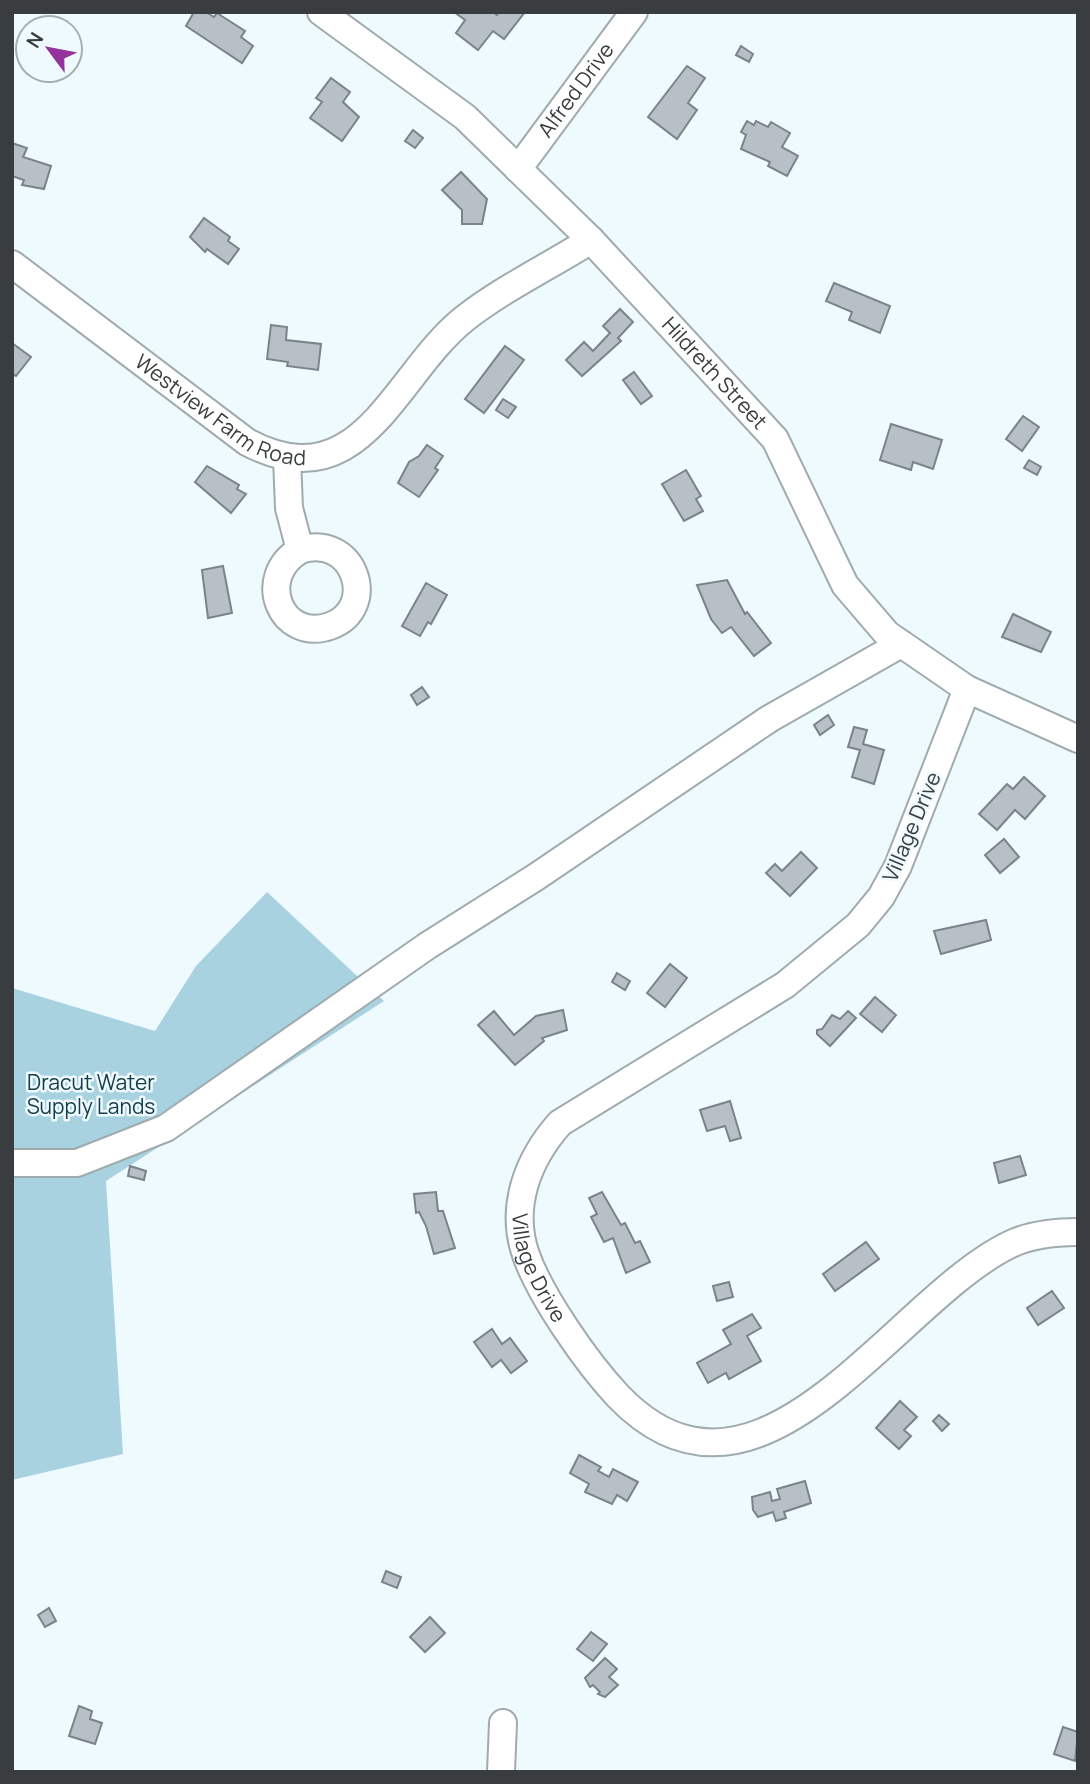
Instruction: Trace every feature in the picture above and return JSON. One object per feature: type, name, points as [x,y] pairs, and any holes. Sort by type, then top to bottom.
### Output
[{"type":"street","name":"Hildreth Street","points":[[321,12],[465,117],[591,240],[775,439],[845,585],[887,634],[967,689],[1078,739]]},
{"type":"street","name":"Alfred Drive","points":[[518,169],[634,12]]},
{"type":"street","name":"Westview Farm Road","points":[[12,264],[247,442],[267,453],[287,458],[327,454],[364,436],[434,348],[466,318],[591,240]]},
{"type":"street","points":[[287,458],[289,508],[300,550]]},
{"type":"street","points":[[12,1163],[76,1163],[166,1128],[427,946],[536,877],[769,719],[901,644]]},
{"type":"street","name":"Village Drive","points":[[967,689],[904,854],[874,907],[840,942],[785,985],[560,1123],[536,1154],[528,1172],[520,1211],[524,1250],[540,1285],[602,1377],[625,1403],[650,1422],[675,1434],[717,1443],[760,1435],[806,1409],[966,1273],[995,1253],[1026,1238],[1078,1232]]},
{"type":"street","points":[[501,1772],[503,1723]]},
{"type":"green space","name":"Dracut Water Supply Lands","points":[[267,892],[384,1001],[106,1181],[123,1454],[12,1480],[12,988],[155,1031],[196,966]]},
{"type":"building","points":[[194,12],[206,12],[214,17],[217,13],[245,31],[241,37],[253,46],[242,63],[186,26]]},
{"type":"building","points":[[454,12],[493,12],[497,15],[499,12],[525,12],[504,39],[493,31],[478,50],[456,33],[465,20]]},
{"type":"building","points":[[741,46],[753,54],[749,62],[736,55]]},
{"type":"building","points":[[687,66],[705,78],[688,103],[697,110],[677,139],[648,117]]},
{"type":"building","points":[[331,78],[350,92],[343,102],[359,117],[342,141],[310,118],[322,102],[316,98]]},
{"type":"building","points":[[747,121],[754,125],[756,121],[768,127],[771,122],[790,133],[782,147],[798,156],[787,176],[768,166],[770,162],[741,149],[746,135],[741,132]]},
{"type":"building","points":[[413,130],[423,138],[415,148],[405,141]]},
{"type":"building","points":[[12,143],[27,148],[23,157],[51,166],[44,189],[22,185],[24,180],[12,176]]},
{"type":"building","points":[[461,172],[487,199],[482,224],[462,224],[462,210],[442,190]]},
{"type":"building","points":[[204,218],[230,237],[228,241],[239,249],[228,264],[207,249],[205,252],[190,237]]},
{"type":"building","points":[[834,283],[890,306],[880,333],[849,320],[852,312],[826,301]]},
{"type":"building","points":[[620,309],[633,322],[618,338],[621,341],[582,376],[566,360],[584,342],[593,351],[610,333],[603,326]]},
{"type":"building","points":[[271,325],[287,327],[286,340],[321,344],[318,370],[287,366],[288,362],[267,359]]},
{"type":"building","points":[[12,343],[31,357],[16,376],[12,374]]},
{"type":"building","points":[[505,346],[524,360],[484,413],[465,399]]},
{"type":"building","points":[[634,372],[652,396],[641,404],[623,380]]},
{"type":"building","points":[[503,399],[516,407],[508,418],[496,410]]},
{"type":"building","points":[[1023,416],[1039,427],[1022,451],[1006,439]]},
{"type":"building","points":[[891,424],[942,440],[933,469],[913,462],[911,470],[880,460]]},
{"type":"building","points":[[427,445],[443,456],[435,468],[438,470],[419,497],[398,483],[409,462],[419,456]]},
{"type":"building","points":[[1029,460],[1041,467],[1037,475],[1024,468]]},
{"type":"building","points":[[207,466],[239,485],[237,489],[246,494],[231,513],[195,482]]},
{"type":"building","points":[[686,470],[701,496],[696,499],[703,511],[684,521],[662,484]]},
{"type":"building","points":[[223,566],[232,613],[208,618],[202,570]]},
{"type":"building","points":[[727,580],[745,614],[747,612],[771,643],[754,656],[731,627],[722,633],[711,619],[697,585]]},
{"type":"building","points":[[426,583],[447,595],[431,624],[428,622],[420,636],[402,626]]},
{"type":"building","points":[[1013,614],[1051,632],[1041,652],[1002,637]]},
{"type":"building","points":[[422,687],[429,697],[417,705],[411,695]]},
{"type":"building","points":[[828,715],[834,725],[820,735],[814,725]]},
{"type":"building","points":[[854,727],[867,730],[863,744],[884,750],[874,784],[852,777],[860,750],[848,747]]},
{"type":"building","points":[[1024,777],[1045,796],[1025,819],[1015,810],[997,830],[979,814],[1007,784],[1013,789]]},
{"type":"building","points":[[1004,839],[1019,857],[1000,873],[985,855]]},
{"type":"building","points":[[801,852],[817,868],[790,896],[766,873],[775,864],[782,871]]},
{"type":"building","points":[[986,920],[991,940],[941,954],[934,931]]},
{"type":"building","points":[[670,964],[687,978],[665,1007],[647,993]]},
{"type":"building","points":[[617,973],[630,981],[625,990],[612,982]]},
{"type":"building","points":[[875,997],[896,1015],[882,1032],[860,1014]]},
{"type":"building","points":[[563,1010],[567,1030],[542,1038],[544,1041],[515,1065],[478,1025],[494,1011],[514,1035],[536,1016]]},
{"type":"building","points":[[848,1011],[856,1018],[830,1046],[817,1034],[817,1030],[822,1029],[832,1015],[840,1019]]},
{"type":"building","points":[[730,1101],[741,1138],[730,1141],[725,1126],[707,1131],[700,1110]]},
{"type":"building","points":[[1020,1156],[1026,1175],[999,1183],[994,1163]]},
{"type":"building","points":[[130,1166],[146,1171],[144,1180],[128,1176]]},
{"type":"building","points":[[436,1192],[438,1211],[443,1211],[455,1248],[434,1254],[426,1226],[419,1212],[416,1213],[414,1194]]},
{"type":"building","points":[[602,1192],[621,1225],[625,1223],[635,1243],[640,1241],[650,1262],[626,1273],[613,1238],[604,1242],[591,1217],[597,1214],[589,1198]]},
{"type":"building","points":[[866,1242],[879,1259],[835,1291],[823,1274]]},
{"type":"building","points":[[729,1282],[733,1297],[717,1301],[713,1286]]},
{"type":"building","points":[[1052,1291],[1064,1308],[1038,1325],[1027,1308]]},
{"type":"building","points":[[752,1314],[761,1328],[747,1336],[761,1361],[729,1379],[726,1373],[708,1383],[697,1363],[731,1344],[723,1330]]},
{"type":"building","points":[[492,1329],[502,1344],[510,1338],[527,1361],[511,1373],[501,1360],[492,1367],[474,1342]]},
{"type":"building","points":[[900,1401],[917,1417],[904,1430],[911,1436],[899,1449],[876,1428]]},
{"type":"building","points":[[939,1415],[949,1424],[942,1431],[933,1421]]},
{"type":"building","points":[[579,1455],[601,1467],[598,1471],[609,1477],[613,1469],[638,1482],[627,1501],[617,1495],[612,1504],[585,1492],[589,1484],[570,1473]]},
{"type":"building","points":[[805,1481],[811,1503],[784,1512],[786,1518],[776,1521],[773,1512],[758,1517],[753,1510],[752,1497],[770,1492],[772,1501],[780,1499],[777,1489]]},
{"type":"building","points":[[386,1571],[401,1577],[397,1588],[382,1582]]},
{"type":"building","points":[[49,1608],[56,1621],[45,1627],[38,1615]]},
{"type":"building","points":[[430,1617],[445,1633],[425,1652],[410,1637]]},
{"type":"building","points":[[591,1632],[607,1644],[593,1661],[577,1649]]},
{"type":"building","points":[[605,1658],[617,1669],[609,1677],[618,1685],[605,1697],[598,1694],[600,1692],[593,1685],[590,1687],[585,1678]]},
{"type":"building","points":[[79,1706],[92,1711],[90,1719],[102,1723],[95,1744],[69,1736]]},
{"type":"building","points":[[1063,1727],[1078,1732],[1075,1761],[1054,1754]]}]
